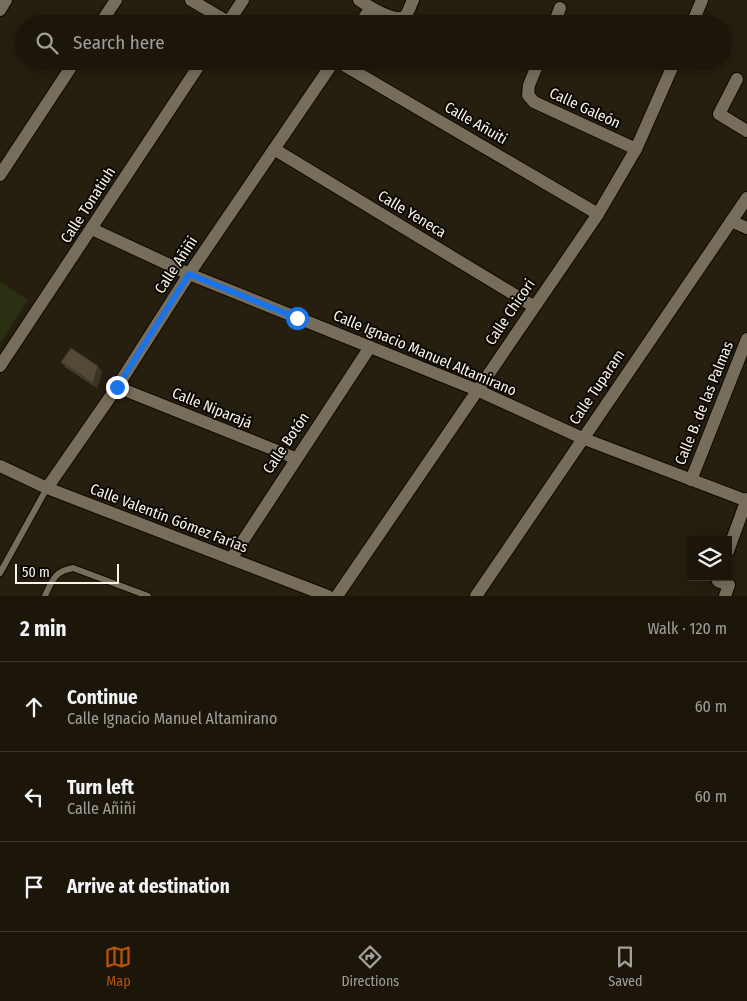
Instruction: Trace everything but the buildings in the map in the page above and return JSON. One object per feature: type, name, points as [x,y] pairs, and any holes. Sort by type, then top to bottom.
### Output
[{"type":"street","points":[[0,10],[6,0]]},
{"type":"street","points":[[106,15],[116,0]]},
{"type":"street","points":[[191,0],[214,15]]},
{"type":"street","points":[[233,15],[243,0]]},
{"type":"street","points":[[359,0],[386,15]]},
{"type":"street","points":[[406,15],[413,0]]},
{"type":"street","points":[[696,15],[702,0]]},
{"type":"street","points":[[366,15],[371,8]]},
{"type":"street","points":[[557,15],[560,8]]},
{"type":"street","points":[[0,175],[69,70]]},
{"type":"street","name":"Calle Tonatiuh","points":[[0,366],[196,70]]},
{"type":"street","name":"Calle Añiñi","points":[[46,488],[117,387],[189,274],[330,70]]},
{"type":"street","name":"Calle Añuiti","points":[[351,70],[598,214]]},
{"type":"street","name":"Calle Galeón","points":[[535,70],[529,85],[528,95],[534,102],[636,149]]},
{"type":"street","name":"Calle Chicori","points":[[337,596],[533,306],[598,214],[636,149],[671,70]]},
{"type":"street","points":[[737,79],[719,114],[747,131]]},
{"type":"street","name":"Calle Yeneca","points":[[274,149],[533,306]]},
{"type":"street","name":"Calle Tuparam","points":[[476,596],[747,198]]},
{"type":"street","points":[[731,221],[747,228]]},
{"type":"street","name":"Calle Ignacio Manuel Altamirano","points":[[92,229],[189,274],[477,390],[582,438],[747,500]]},
{"type":"street","name":"Calle B. de las Palmas","points":[[691,480],[747,339]]},
{"type":"street","name":"Calle Botón","points":[[231,559],[295,458],[370,347]]},
{"type":"street","name":"Calle Niparajá","points":[[117,387],[295,458]]},
{"type":"street","name":"Calle Valentín Gómez Farías","points":[[0,466],[46,488],[328,596]]},
{"type":"street","points":[[732,540],[747,500]]},
{"type":"street","points":[[718,581],[729,585],[725,596]]},
{"type":"lane","points":[[0,573],[46,488]]},
{"type":"lane","points":[[45,596],[55,575],[73,568],[148,596]]},
{"type":"green space","points":[[0,282],[28,300],[0,343]]},
{"type":"route","points":[[117,387],[189,274],[297,318]]}]
